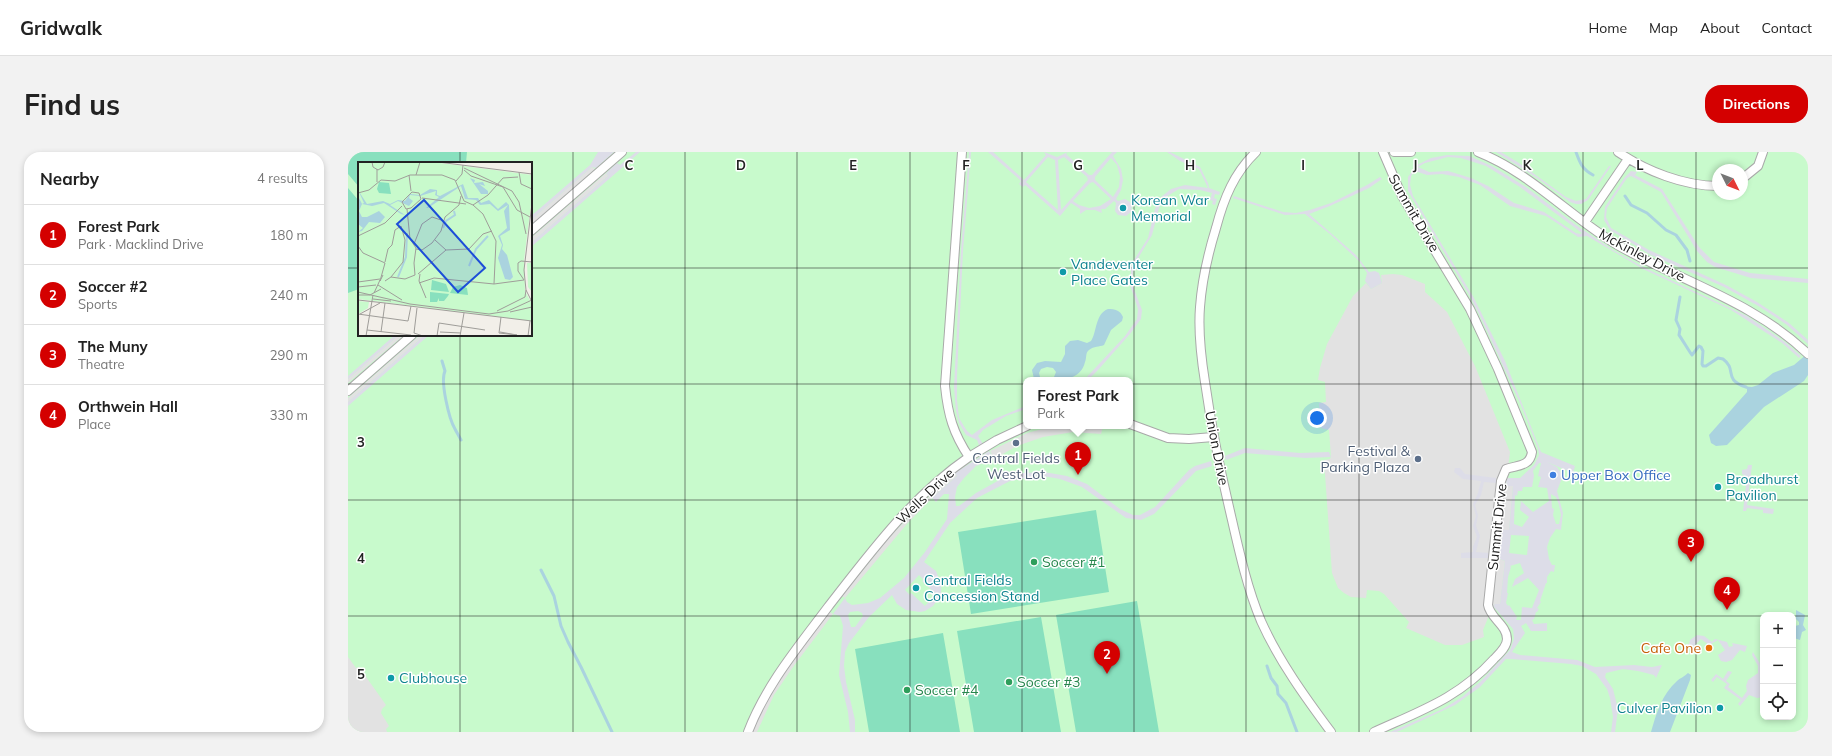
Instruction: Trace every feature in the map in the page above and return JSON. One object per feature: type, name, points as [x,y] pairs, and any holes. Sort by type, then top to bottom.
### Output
[{"type":"street","points":[[532,230],[622,152]]},
{"type":"street","points":[[962,152],[945,386],[950,420],[959,442],[969,457]]},
{"type":"street","name":"Union Drive","points":[[1256,152],[1241,168],[1230,187],[1216,228],[1204,276],[1200,308],[1200,334],[1213,437],[1242,562],[1254,603],[1280,657],[1331,732]]},
{"type":"street","name":"Summit Drive","points":[[1374,732],[1448,698],[1480,673],[1505,646],[1507,640],[1506,634],[1491,613],[1488,604],[1501,481],[1506,470],[1523,465],[1531,456],[1532,452],[1501,376],[1470,309],[1402,196],[1383,152]]},
{"type":"street","points":[[1394,152],[1412,152]]},
{"type":"street","name":"McKinley Drive","points":[[1478,152],[1488,156],[1523,177],[1619,245],[1749,310],[1786,335],[1807,352]]},
{"type":"street","points":[[1618,152],[1645,168],[1672,178],[1712,185]]},
{"type":"street","points":[[1748,174],[1758,166],[1763,152]]},
{"type":"street","points":[[1585,222],[1628,159]]},
{"type":"street","points":[[348,391],[411,336]]},
{"type":"street","points":[[1133,425],[1168,438],[1189,439],[1213,437]]},
{"type":"street","name":"Wells Drive","points":[[748,732],[760,705],[778,673],[862,564],[924,493],[939,479],[969,457],[997,440],[1023,428]]},
{"type":"green space","points":[[348,152],[1808,152],[1808,732],[348,732]]},
{"type":"green space","points":[[348,152],[467,152],[466,162],[358,162],[358,186],[348,174]]},
{"type":"green space","points":[[348,188],[358,200],[358,289],[348,293]]},
{"type":"green space","name":"Soccer #1","points":[[1096,510],[1109,592],[971,614],[958,532]]},
{"type":"green space","points":[[1137,601],[1159,732],[1076,732],[1056,615]]},
{"type":"green space","name":"Soccer #3","points":[[1041,617],[1061,732],[974,732],[957,631]]},
{"type":"green space","name":"Soccer #4","points":[[943,633],[960,732],[869,732],[855,649]]},
{"type":"shaded area","points":[[598,152],[614,152],[596,168],[592,167],[532,219],[532,215],[590,165]]},
{"type":"shaded area","points":[[636,152],[640,152],[532,246],[532,242],[608,176],[606,173],[617,163],[620,165]]},
{"type":"shaded area","points":[[969,152],[971,152],[963,251],[957,376],[959,418],[967,431],[972,435],[992,420],[1023,407],[1023,410],[1006,416],[983,430],[978,436],[983,444],[979,445],[977,440],[966,435],[959,423],[956,411],[954,387],[961,251]]},
{"type":"shaded area","points":[[988,152],[993,152],[1024,180],[1046,155],[1044,152],[1057,157],[1068,152],[1066,154],[1089,175],[1092,175],[1112,152],[1117,152],[1113,156],[1121,169],[1123,180],[1121,190],[1116,199],[1118,201],[1125,199],[1130,202],[1132,207],[1131,212],[1126,216],[1118,215],[1115,211],[1116,203],[1114,201],[1105,209],[1101,209],[1102,213],[1095,210],[1086,210],[1080,214],[1080,209],[1071,203],[1060,216],[1025,185],[1023,187],[1019,184],[1021,181]],"holes":[[[1048,157],[1055,160],[1058,210],[1026,182]],[[1064,157],[1087,177],[1088,180],[1061,210],[1058,160]],[[1111,158],[1117,165],[1120,176],[1119,187],[1113,197],[1095,180],[1095,177]],[[1093,182],[1111,199],[1100,206],[1089,208],[1079,205],[1073,201],[1090,183]]]},
{"type":"shaded area","points":[[1167,152],[1170,152],[1200,167],[1209,188],[1220,192],[1219,195],[1215,194],[1214,198],[1217,199],[1215,205],[1212,204],[1213,201],[1210,200],[1212,193],[1200,190],[1179,189],[1164,198],[1159,208],[1152,235],[1137,260],[1133,273],[1134,289],[1142,310],[1141,319],[1130,334],[1098,370],[1091,377],[1087,377],[1125,336],[1137,319],[1138,309],[1131,288],[1131,267],[1148,238],[1155,209],[1161,197],[1171,189],[1185,185],[1208,188],[1199,169],[1180,161]]},
{"type":"shaded area","points":[[1496,152],[1501,152],[1519,163],[1566,197],[1576,201],[1586,199],[1609,166],[1611,166],[1588,200],[1581,204],[1576,204],[1570,202],[1537,178]]},
{"type":"shaded area","points":[[1447,155],[1469,156],[1492,166],[1526,187],[1576,225],[1613,250],[1643,267],[1747,316],[1785,342],[1801,356],[1799,358],[1782,343],[1731,310],[1643,269],[1587,236],[1578,237],[1546,216],[1510,206],[1480,185],[1459,177],[1442,174],[1427,175],[1415,171],[1411,176],[1410,185],[1413,196],[1474,298],[1505,361],[1541,452],[1575,466],[1573,473],[1547,462],[1557,467],[1561,473],[1562,478],[1557,491],[1563,513],[1561,530],[1556,529],[1550,538],[1547,547],[1549,559],[1552,565],[1555,565],[1554,572],[1551,571],[1547,577],[1547,583],[1540,601],[1541,602],[1537,608],[1539,609],[1532,620],[1534,624],[1547,623],[1547,631],[1531,631],[1526,623],[1521,626],[1525,633],[1512,652],[1520,655],[1577,660],[1595,667],[1634,665],[1652,667],[1662,665],[1656,678],[1654,675],[1623,669],[1606,673],[1605,677],[1613,689],[1618,709],[1615,732],[1611,732],[1613,717],[1610,698],[1607,689],[1596,674],[1582,666],[1571,664],[1506,659],[1480,687],[1455,705],[1397,732],[1390,732],[1443,709],[1462,697],[1480,682],[1510,650],[1514,639],[1513,629],[1493,606],[1495,604],[1500,604],[1505,561],[1499,559],[1501,532],[1503,530],[1509,530],[1513,486],[1507,486],[1506,482],[1507,478],[1520,478],[1534,465],[1539,455],[1538,448],[1521,405],[1481,318],[1408,191],[1408,177],[1417,165],[1431,158]],"holes":[[[1448,157],[1461,158],[1486,166],[1520,187],[1582,233],[1576,233],[1544,212],[1514,203],[1488,186],[1471,178],[1448,171],[1429,172],[1418,167],[1425,163]],[[1539,463],[1541,463],[1538,476],[1541,477],[1538,487],[1547,488],[1549,501],[1533,512],[1521,501],[1520,510],[1529,517],[1522,527],[1514,524],[1515,495],[1517,496],[1518,491],[1522,491],[1523,487],[1532,487],[1534,476],[1533,471]],[[1551,494],[1556,497],[1559,505],[1561,515],[1559,524],[1556,524],[1553,515],[1554,509],[1552,508]],[[1511,535],[1529,536],[1527,555],[1509,553]],[[1520,563],[1524,573],[1515,579],[1512,587],[1528,578],[1539,590],[1532,608],[1522,607],[1521,620],[1516,620],[1517,617],[1506,603],[1508,593],[1508,577],[1510,566]]]},
{"type":"shaded area","points":[[592,167],[595,169],[532,224],[532,219]]},
{"type":"shaded area","points":[[1631,171],[1637,172],[1635,175],[1662,189],[1699,247],[1714,262],[1750,273],[1808,279],[1808,283],[1751,278],[1715,267],[1707,262],[1697,251],[1661,192],[1631,176],[1627,178],[1607,208],[1606,217],[1611,228],[1649,250],[1726,285],[1757,302],[1789,323],[1808,340],[1808,344],[1787,325],[1760,307],[1724,287],[1651,255],[1610,230],[1604,220],[1605,207],[1625,177]]},
{"type":"shaded area","points":[[606,173],[608,176],[532,242],[532,237]]},
{"type":"shaded area","points":[[1380,177],[1382,179],[1369,188],[1309,214],[1356,255],[1369,272],[1375,271],[1379,273],[1382,283],[1371,289],[1365,281],[1367,273],[1359,261],[1330,234],[1305,214],[1285,215],[1233,198],[1234,196],[1283,212],[1296,213],[1331,203]]},
{"type":"shaded area","name":"Festival & Parking Plaza","points":[[1381,275],[1402,275],[1425,284],[1425,292],[1447,312],[1475,366],[1510,452],[1506,484],[1513,486],[1509,530],[1502,530],[1501,532],[1499,559],[1505,561],[1500,605],[1495,604],[1493,606],[1483,630],[1484,637],[1462,645],[1445,645],[1406,628],[1409,622],[1384,594],[1379,591],[1367,590],[1366,598],[1351,597],[1338,588],[1332,573],[1324,460],[1330,459],[1331,457],[1329,430],[1321,428],[1319,403],[1326,402],[1325,382],[1318,380],[1320,368],[1327,344],[1353,296],[1366,283],[1371,289],[1382,283]]},
{"type":"shaded area","points":[[394,336],[398,336],[348,379],[348,376]]},
{"type":"shaded area","points":[[398,336],[403,336],[348,383],[348,379]]},
{"type":"shaded area","points":[[419,336],[424,336],[348,402],[348,398]]},
{"type":"shaded area","points":[[424,336],[428,336],[348,406],[348,402]]},
{"type":"shaded area","name":"Central Fields West Lot","points":[[1042,429],[1102,429],[1101,434],[1073,432],[1043,437],[1017,446],[994,459],[990,451],[1027,433]]},
{"type":"shaded area","points":[[1245,448],[1300,453],[1329,452],[1331,457],[1305,458],[1245,453],[1226,460],[1225,456]]},
{"type":"shaded area","points":[[989,451],[994,459],[976,466],[964,478],[957,487],[955,497],[956,506],[959,506],[976,493],[1003,478],[1023,473],[1044,472],[1067,476],[1087,484],[1120,509],[1133,515],[1140,515],[1155,507],[1189,470],[1195,466],[1211,461],[1212,466],[1196,471],[1154,514],[1141,520],[1126,518],[1082,487],[1060,479],[1049,477],[1037,476],[1010,481],[977,498],[950,523],[924,562],[936,571],[941,584],[941,595],[933,606],[920,612],[906,610],[897,604],[892,595],[869,617],[849,643],[845,652],[844,666],[846,682],[855,720],[855,732],[850,732],[848,712],[839,675],[843,626],[840,616],[833,614],[845,598],[847,602],[852,605],[868,603],[880,598],[904,578],[925,552],[947,519],[949,494],[944,494],[936,502],[932,498],[957,476],[955,473]],"holes":[[[919,575],[924,580],[922,581],[936,594],[925,606],[911,593],[910,595],[905,590]],[[858,611],[862,613],[863,616],[855,627],[851,627],[848,615],[850,612]]]},
{"type":"shaded area","points":[[1748,465],[1752,465],[1747,505],[1774,509],[1773,514],[1763,513],[1763,510],[1747,508],[1746,511],[1743,511],[1747,477],[1742,474],[1742,470],[1747,469]]},
{"type":"shaded area","points":[[1455,468],[1460,468],[1465,474],[1496,478],[1496,483],[1484,482],[1481,495],[1475,505],[1478,515],[1476,526],[1480,536],[1476,552],[1489,553],[1488,558],[1461,558],[1461,553],[1473,552],[1473,547],[1477,537],[1473,526],[1476,516],[1473,504],[1481,481],[1463,479],[1454,472]]},
{"type":"shaded area","points":[[955,473],[957,476],[932,498],[906,525],[845,598],[842,596],[888,539],[917,508]]},
{"type":"shaded area","points":[[830,612],[833,614],[774,695],[757,732],[752,732],[770,693],[789,664]]},
{"type":"shaded area","points":[[1697,635],[1704,636],[1712,642],[1715,639],[1727,642],[1729,647],[1733,646],[1732,643],[1747,646],[1745,652],[1740,650],[1732,660],[1726,662],[1721,661],[1718,655],[1725,650],[1718,640],[1709,645],[1701,639],[1693,647],[1695,649],[1690,648],[1685,650],[1685,645],[1689,644],[1690,640]]},
{"type":"shaded area","points":[[1753,652],[1760,663],[1760,698],[1749,695],[1740,706],[1738,704],[1741,700],[1724,688],[1727,684],[1717,677],[1713,682],[1711,680],[1716,674],[1723,679],[1728,671],[1732,672],[1726,681],[1730,684],[1728,687],[1742,698],[1747,691],[1746,686],[1748,680],[1758,673],[1758,666],[1752,655]]},
{"type":"shaded area","points":[[348,657],[356,668],[359,667],[386,705],[382,709],[381,713],[389,726],[386,729],[387,732],[348,732]]},
{"type":"water","points":[[1108,309],[1119,311],[1123,317],[1122,321],[1111,330],[1104,345],[1088,351],[1083,368],[1080,372],[1071,377],[1054,377],[1056,372],[1053,368],[1047,367],[1041,369],[1039,373],[1040,377],[1034,377],[1032,370],[1037,363],[1045,361],[1061,362],[1065,354],[1065,346],[1070,341],[1078,340],[1087,343],[1091,341],[1098,319],[1104,311]]},
{"type":"water","points":[[1808,353],[1808,375],[1804,381],[1764,407],[1727,445],[1716,446],[1711,443],[1709,435],[1747,392],[1747,389],[1742,386],[1752,387],[1758,385],[1773,373],[1794,365]]},
{"type":"water","points":[[1796,610],[1805,615],[1803,625],[1806,630],[1802,632],[1800,640],[1796,639],[1796,626],[1799,625],[1799,622],[1796,619]]},
{"type":"water","points":[[1688,673],[1691,675],[1690,680],[1670,732],[1651,732],[1657,711],[1667,692],[1677,681]]},
{"type":"waterway","points":[[1576,152],[1582,165],[1593,175]]},
{"type":"waterway","points":[[1625,196],[1631,205],[1647,213],[1666,230],[1676,235],[1687,250],[1690,261]]},
{"type":"waterway","points":[[1680,297],[1676,320],[1680,329],[1679,335],[1691,354],[1692,355],[1699,346],[1701,347],[1703,351],[1703,366],[1706,366],[1718,358],[1723,359],[1730,367],[1734,381],[1746,387]]},
{"type":"waterway","points":[[442,361],[445,371],[444,391],[448,409],[461,440]]},
{"type":"waterway","points":[[541,570],[554,596],[561,626],[568,642],[612,732]]},
{"type":"waterway","points":[[1267,666],[1271,678],[1277,686],[1278,694],[1286,703],[1297,732]]},
{"type":"place","name":"Korean War Memorial","points":[[1123,208]]},
{"type":"place","name":"Vandeventer Place Gates","points":[[1063,272]]},
{"type":"place","name":"Central Fields West Lot","points":[[1016,443]]},
{"type":"place","name":"Festival & Parking Plaza","points":[[1418,459]]},
{"type":"place","name":"Forest Park","points":[[1078,475]]},
{"type":"place","name":"Upper Box Office","points":[[1553,475]]},
{"type":"place","name":"Broadhurst Pavilion","points":[[1718,487]]},
{"type":"place","name":"Soccer #1","points":[[1034,562]]},
{"type":"place","name":"The Muny","points":[[1691,562]]},
{"type":"place","name":"Central Fields Concession Stand","points":[[916,588]]},
{"type":"place","name":"Orthwein Hall","points":[[1727,610]]},
{"type":"place","name":"Cafe One","points":[[1709,648]]},
{"type":"place","name":"Soccer #2","points":[[1107,674]]},
{"type":"place","name":"Clubhouse","points":[[391,678]]},
{"type":"place","name":"Soccer #3","points":[[1009,682]]},
{"type":"place","name":"Soccer #4","points":[[907,690]]},
{"type":"place","name":"Culver Pavilion","points":[[1720,708]]}]
